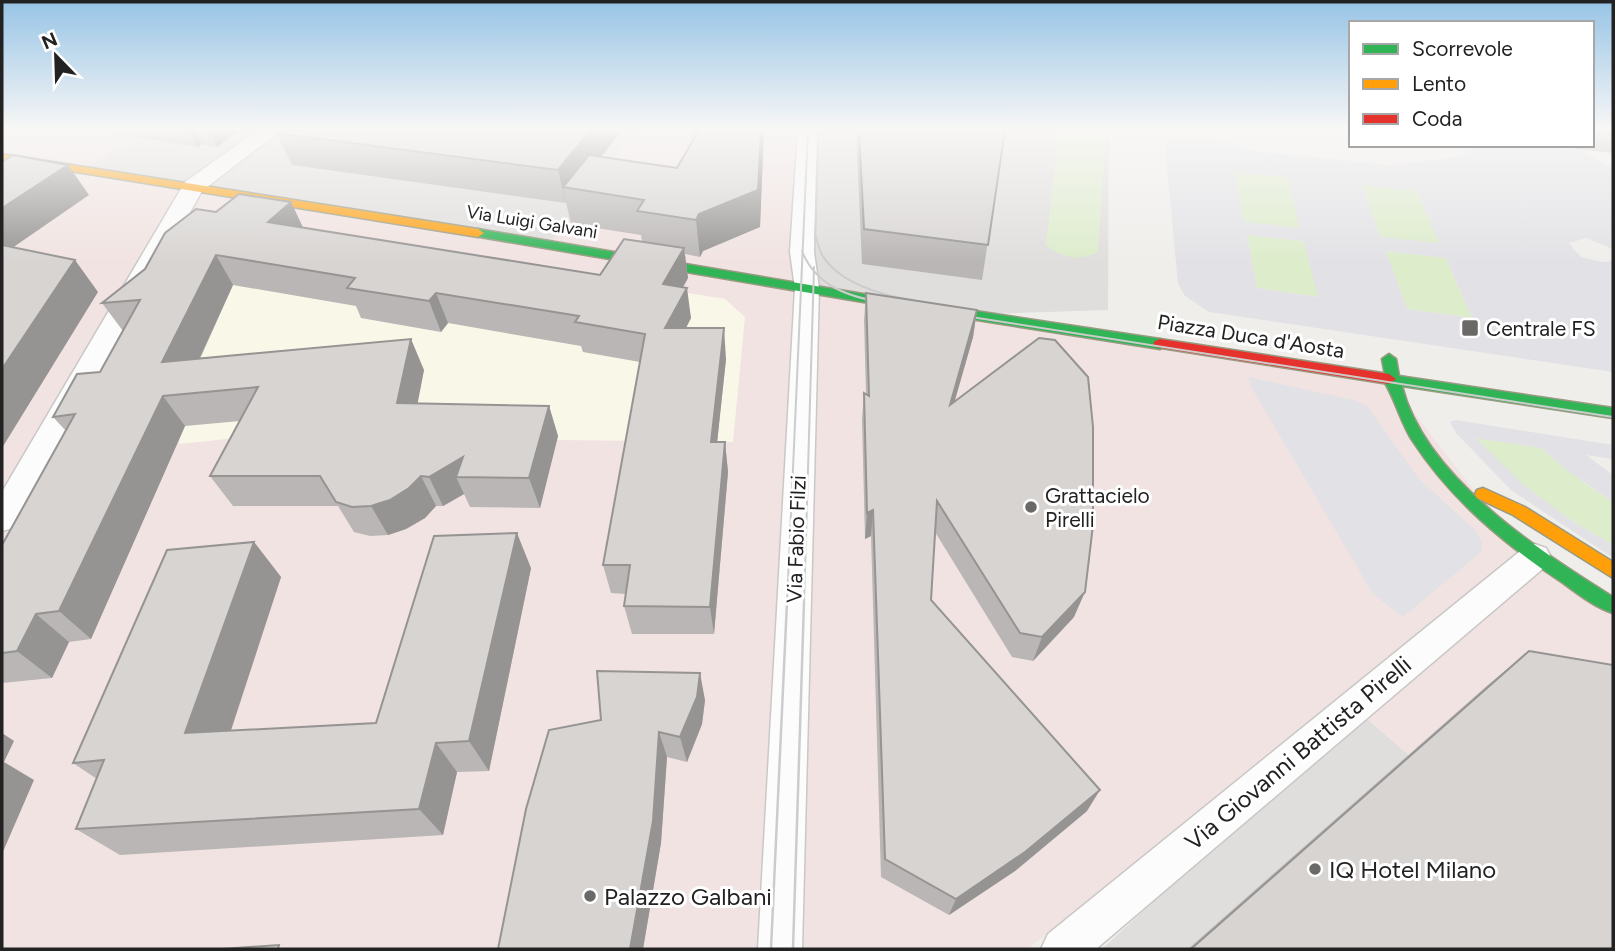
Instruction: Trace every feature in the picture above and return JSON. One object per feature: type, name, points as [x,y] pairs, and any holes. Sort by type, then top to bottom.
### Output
[{"type":"street","name":"Via Luigi Galvani","points":[[113,174],[807,288]]},
{"type":"street","points":[[2,519],[193,187],[210,174]]},
{"type":"street","name":"Via Fabio Filzi","points":[[780,949],[807,288],[802,252],[806,174]]},
{"type":"street","name":"Piazza Duca d'Aosta","points":[[807,288],[985,317],[1106,328],[1613,413]]},
{"type":"street","name":"Piazza Duca d'Aosta","points":[[985,317],[1060,312]]},
{"type":"street","points":[[1389,359],[1398,402],[1412,429],[1455,483],[1484,513],[1535,557],[1613,606]]},
{"type":"street","name":"Piazza Duca d'Aosta","points":[[1392,378],[1443,403]]},
{"type":"street","points":[[1455,483],[1519,512],[1613,570]]},
{"type":"street","name":"Via Giovanni Battista Pirelli","points":[[1063,949],[1535,557]]},
{"type":"shaded area","points":[[2,174],[102,174],[190,188],[2,512]]},
{"type":"shaded area","points":[[126,174],[603,174],[551,243]]},
{"type":"shaded area","points":[[602,174],[805,174],[801,291],[1389,380],[1525,557],[1613,610],[1613,949],[1409,755],[1348,702],[1027,949],[2,949],[2,528],[194,189],[548,246]]},
{"type":"shaded area","points":[[810,174],[1109,174],[1108,310],[984,314],[805,285]]},
{"type":"shaded area","points":[[1168,174],[1235,174],[1244,222],[1300,228],[1287,177],[1260,174],[1613,174],[1613,249],[1586,238],[1569,243],[1581,257],[1602,262],[1613,261],[1613,372],[1209,312],[1185,296],[1178,284]],"holes":[[[1362,185],[1417,191],[1439,243],[1380,237]],[[1247,235],[1304,241],[1318,297],[1257,288]],[[1386,251],[1446,258],[1472,318],[1407,309]]]},
{"type":"shaded area","points":[[196,237],[621,282],[725,299],[745,317],[733,442],[557,440],[303,431],[179,444]]},
{"type":"shaded area","points":[[1248,377],[1354,400],[1367,406],[1419,479],[1475,530],[1482,541],[1481,552],[1403,617],[1373,594],[1250,385]]},
{"type":"shaded area","points":[[1456,420],[1613,445],[1613,459],[1586,455],[1613,475],[1613,502],[1566,470],[1541,448],[1476,438],[1524,485],[1572,521],[1613,545],[1613,558],[1511,490],[1456,433],[1450,422]]},
{"type":"shaded area","points":[[1359,712],[1409,755],[1590,949],[1102,949]]},
{"type":"green space","points":[[1054,174],[1103,174],[1098,252],[1085,257],[1071,257],[1046,245]]},
{"type":"green space","points":[[1234,174],[1287,177],[1301,228],[1244,222]]},
{"type":"green space","points":[[1362,185],[1417,191],[1440,244],[1380,237]]},
{"type":"green space","points":[[1247,235],[1304,241],[1319,297],[1257,288]]},
{"type":"green space","points":[[1385,251],[1446,258],[1472,318],[1407,309]]},
{"type":"green space","points":[[1476,437],[1541,448],[1584,483],[1613,502],[1613,545],[1575,523],[1523,484]]},
{"type":"building","points":[[2,174],[54,174],[2,208]]},
{"type":"building","points":[[573,174],[759,174],[758,190],[699,214],[696,220],[637,211],[644,200],[563,187]]},
{"type":"building","points":[[861,174],[998,174],[988,245],[864,229]]},
{"type":"building","points":[[239,194],[291,202],[268,222],[600,275],[624,239],[684,248],[663,284],[687,288],[665,328],[724,328],[711,442],[725,442],[710,607],[624,606],[630,565],[603,565],[645,334],[575,322],[579,316],[436,293],[429,301],[347,288],[355,278],[216,255],[162,362],[411,339],[397,403],[549,406],[529,478],[456,477],[463,457],[429,477],[421,476],[409,488],[390,500],[371,506],[352,507],[336,502],[320,476],[210,476],[258,387],[163,396],[59,611],[36,614],[17,651],[2,653],[2,545],[75,414],[53,417],[77,374],[100,372],[140,300],[102,303],[145,269],[165,233],[196,209],[216,212]]},
{"type":"building","points":[[2,245],[75,260],[2,369]]},
{"type":"building","points":[[866,293],[977,310],[950,405],[1039,338],[1055,340],[1088,377],[1093,427],[1093,525],[1085,592],[1042,637],[1020,633],[937,501],[931,600],[1100,790],[1025,852],[956,899],[885,859],[873,510],[867,513],[864,393],[869,396]]},
{"type":"building","points":[[517,533],[469,741],[436,743],[419,809],[76,829],[104,760],[73,763],[167,550],[254,542],[185,733],[376,723],[434,536]]},
{"type":"building","points":[[1529,651],[1613,665],[1613,949],[1191,949]]},
{"type":"building","name":"Palazzo Galbani","points":[[597,671],[700,673],[697,697],[680,737],[659,732],[653,821],[630,949],[498,949],[526,809],[549,730],[601,720]]},
{"type":"building","points":[[279,945],[278,949],[222,949]]},
{"type":"tram line","points":[[803,252],[806,174]]},
{"type":"tram line","points":[[815,235],[817,174]]},
{"type":"tram line","points":[[815,235],[815,242]]},
{"type":"tram line","points":[[815,235],[822,255],[834,269],[850,280],[890,296],[971,309]]},
{"type":"tram line","points":[[787,604],[803,252]]},
{"type":"tram line","points":[[803,252],[814,270]]},
{"type":"tram line","points":[[804,604],[814,270]]},
{"type":"tram line","points":[[814,270],[825,282],[836,288],[885,303]]},
{"type":"tram line","points":[[958,315],[1613,417]]},
{"type":"tram line","points":[[771,949],[787,602]]},
{"type":"tram line","points":[[793,949],[804,602]]},
{"type":"traffic: fast","points":[[478,233],[863,298],[1160,344]]},
{"type":"traffic: fast","points":[[1389,359],[1399,401],[1416,434],[1462,493],[1519,543],[1613,606]]},
{"type":"traffic: fast","points":[[1389,379],[1613,413]]},
{"type":"traffic: slow","points":[[111,174],[478,233]]},
{"type":"traffic: slow","points":[[1483,494],[1519,511],[1613,571]]},
{"type":"traffic: jam","points":[[1160,344],[1389,379]]},
{"type":"place","name":"Centrale FS","points":[[1470,328]]},
{"type":"place","name":"Grattacielo Pirelli","points":[[1031,507]]},
{"type":"place","name":"IQ Hotel Milano","points":[[1315,869]]},
{"type":"place","name":"Palazzo Galbani","points":[[590,896]]}]
